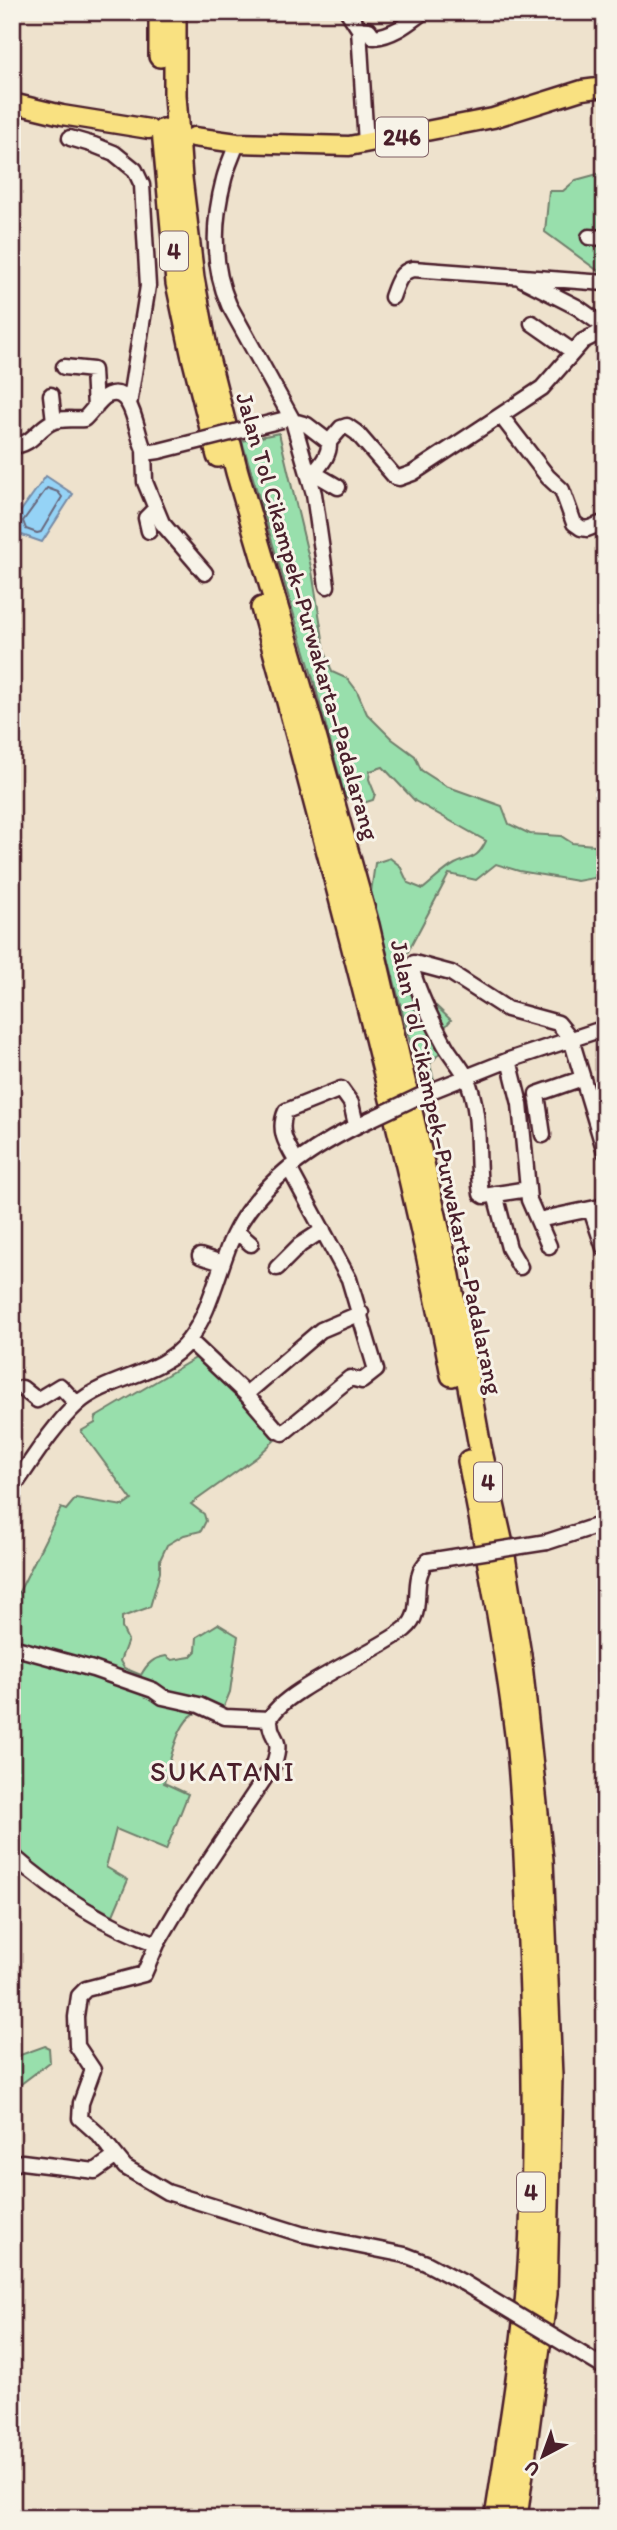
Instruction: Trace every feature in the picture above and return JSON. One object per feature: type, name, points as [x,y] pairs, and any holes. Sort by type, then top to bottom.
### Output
[{"type":"highway","name":"Jalan Tol Cikampek–Purwakarta–Padalarang","points":[[160,12],[160,90],[177,283],[205,409],[297,728],[400,1133],[447,1345],[486,1547],[513,1713],[526,1863],[534,2126],[528,2279],[496,2518]]},
{"type":"highway","name":"Jalan Tol Cikampek–Purwakarta–Padalarang","points":[[175,12],[175,95],[181,178],[193,278],[208,358],[237,472],[315,735],[371,938],[449,1276],[480,1447],[502,1544],[520,1655],[542,1860],[551,2090],[545,2294],[516,2518]]},
{"type":"main road","name":"246","points":[[194,137],[237,143],[336,146],[366,144],[493,118],[582,90],[605,87]]},
{"type":"main road","points":[[12,103],[62,115],[149,129]]},
{"type":"street","points":[[348,12],[359,29],[366,144]]},
{"type":"street","points":[[359,29],[369,30],[374,37],[383,36],[400,29],[423,12]]},
{"type":"street","points":[[70,138],[114,153],[135,170],[142,185],[148,286],[129,405]]},
{"type":"street","points":[[237,143],[221,195],[216,262],[220,286],[288,420],[311,474],[327,586]]},
{"type":"street","points":[[589,236],[605,237]]},
{"type":"street","points":[[392,297],[401,275],[408,270],[605,283]]},
{"type":"street","points":[[520,277],[577,307],[605,327]]},
{"type":"street","points":[[532,323],[572,351]]},
{"type":"street","points":[[329,442],[341,428],[347,426],[357,433],[385,467],[399,478],[425,466],[542,388],[583,341],[605,333]]},
{"type":"street","points":[[64,367],[89,369],[94,372],[95,408]]},
{"type":"street","points":[[12,446],[23,445],[54,421],[84,419],[111,394],[123,397],[135,413],[136,429],[152,450]]},
{"type":"street","points":[[51,395],[54,421]]},
{"type":"street","points":[[501,416],[548,477],[562,490],[574,523],[587,529],[605,522]]},
{"type":"street","points":[[152,450],[288,420],[307,425],[329,442],[330,450],[311,474]]},
{"type":"street","points":[[152,450],[145,481],[162,523],[205,573]]},
{"type":"street","points":[[311,474],[338,487]]},
{"type":"street","points":[[149,531],[146,517],[156,509]]},
{"type":"street","points":[[528,1189],[484,1196],[481,1193],[478,1114],[466,1076],[446,1047],[422,996],[411,966],[414,962],[451,973],[507,1009],[558,1024],[571,1039],[605,1152]]},
{"type":"street","points":[[12,1489],[77,1404],[101,1389],[167,1358],[189,1340],[207,1304],[236,1231],[261,1194],[293,1165],[319,1145],[426,1093],[509,1060],[605,1028]]},
{"type":"street","points":[[509,1060],[520,1104],[529,1200],[549,1246]]},
{"type":"street","points":[[542,1135],[537,1094],[583,1078]]},
{"type":"street","points":[[189,1340],[283,1433],[350,1378],[362,1381],[375,1373],[377,1368],[349,1279],[323,1230],[282,1137],[282,1121],[286,1111],[341,1089],[351,1103],[356,1125]]},
{"type":"street","points":[[495,1194],[509,1248],[520,1267]]},
{"type":"street","points":[[538,1220],[598,1208],[604,1248]]},
{"type":"street","points":[[277,1268],[300,1245],[323,1230]]},
{"type":"street","points":[[236,1231],[251,1244]]},
{"type":"street","points":[[200,1255],[222,1263]]},
{"type":"street","points":[[246,1394],[321,1330],[361,1313]]},
{"type":"street","points":[[22,1388],[37,1400],[60,1386],[77,1404]]},
{"type":"street","points":[[605,1523],[547,1542],[428,1561],[418,1572],[412,1624],[393,1639],[273,1710],[270,1718],[271,1730],[278,1739],[279,1750],[274,1764],[189,1890],[157,1944],[149,1966],[141,1976],[86,1989],[79,1996],[76,2017],[77,2046],[93,2070],[79,2115],[84,2123],[99,2135],[115,2157],[146,2181],[190,2201],[301,2234],[405,2255],[426,2263],[605,2368]]},
{"type":"street","points":[[12,1647],[93,1669],[153,1690],[163,1697],[199,1705],[225,1717],[270,1718]]},
{"type":"street","points":[[12,1855],[67,1900],[157,1944]]},
{"type":"street","points":[[12,2164],[22,2162],[95,2171],[115,2157]]},
{"type":"green space","points":[[605,172],[605,276],[545,232],[549,191],[563,191],[576,180]]},
{"type":"green space","points":[[279,433],[312,571],[325,651],[332,672],[348,679],[357,691],[367,714],[392,739],[415,756],[421,770],[446,786],[502,806],[509,824],[530,834],[561,836],[572,843],[605,846],[605,876],[577,881],[519,871],[496,864],[476,880],[449,874],[404,959],[416,1013],[436,1006],[451,1020],[437,1036],[444,1048],[430,1064],[434,1081],[421,1084],[371,892],[375,863],[390,858],[400,866],[408,883],[423,889],[451,866],[476,855],[486,841],[415,801],[383,767],[370,771],[369,779],[375,794],[373,800],[360,804],[345,797],[314,682],[242,441]]},
{"type":"green space","points":[[199,1356],[250,1404],[277,1438],[257,1457],[191,1504],[204,1514],[206,1521],[201,1531],[184,1535],[167,1545],[160,1560],[160,1572],[150,1607],[122,1617],[122,1628],[128,1640],[120,1661],[124,1668],[141,1675],[157,1658],[166,1656],[172,1660],[190,1657],[196,1651],[197,1637],[218,1624],[238,1636],[230,1692],[223,1709],[196,1713],[189,1718],[175,1744],[164,1783],[188,1794],[166,1850],[116,1829],[106,1867],[128,1880],[113,1915],[58,1886],[12,1849],[12,1606],[61,1508],[66,1510],[76,1498],[123,1506],[132,1500],[81,1431],[95,1423],[96,1417]]},
{"type":"green space","points":[[45,2046],[49,2048],[50,2062],[21,2084],[12,2084],[12,2058]]},
{"type":"water","points":[[46,476],[73,494],[42,542],[19,534],[15,519]]},
{"type":"district","name":"SUKATANI","points":[[223,1771]]}]
